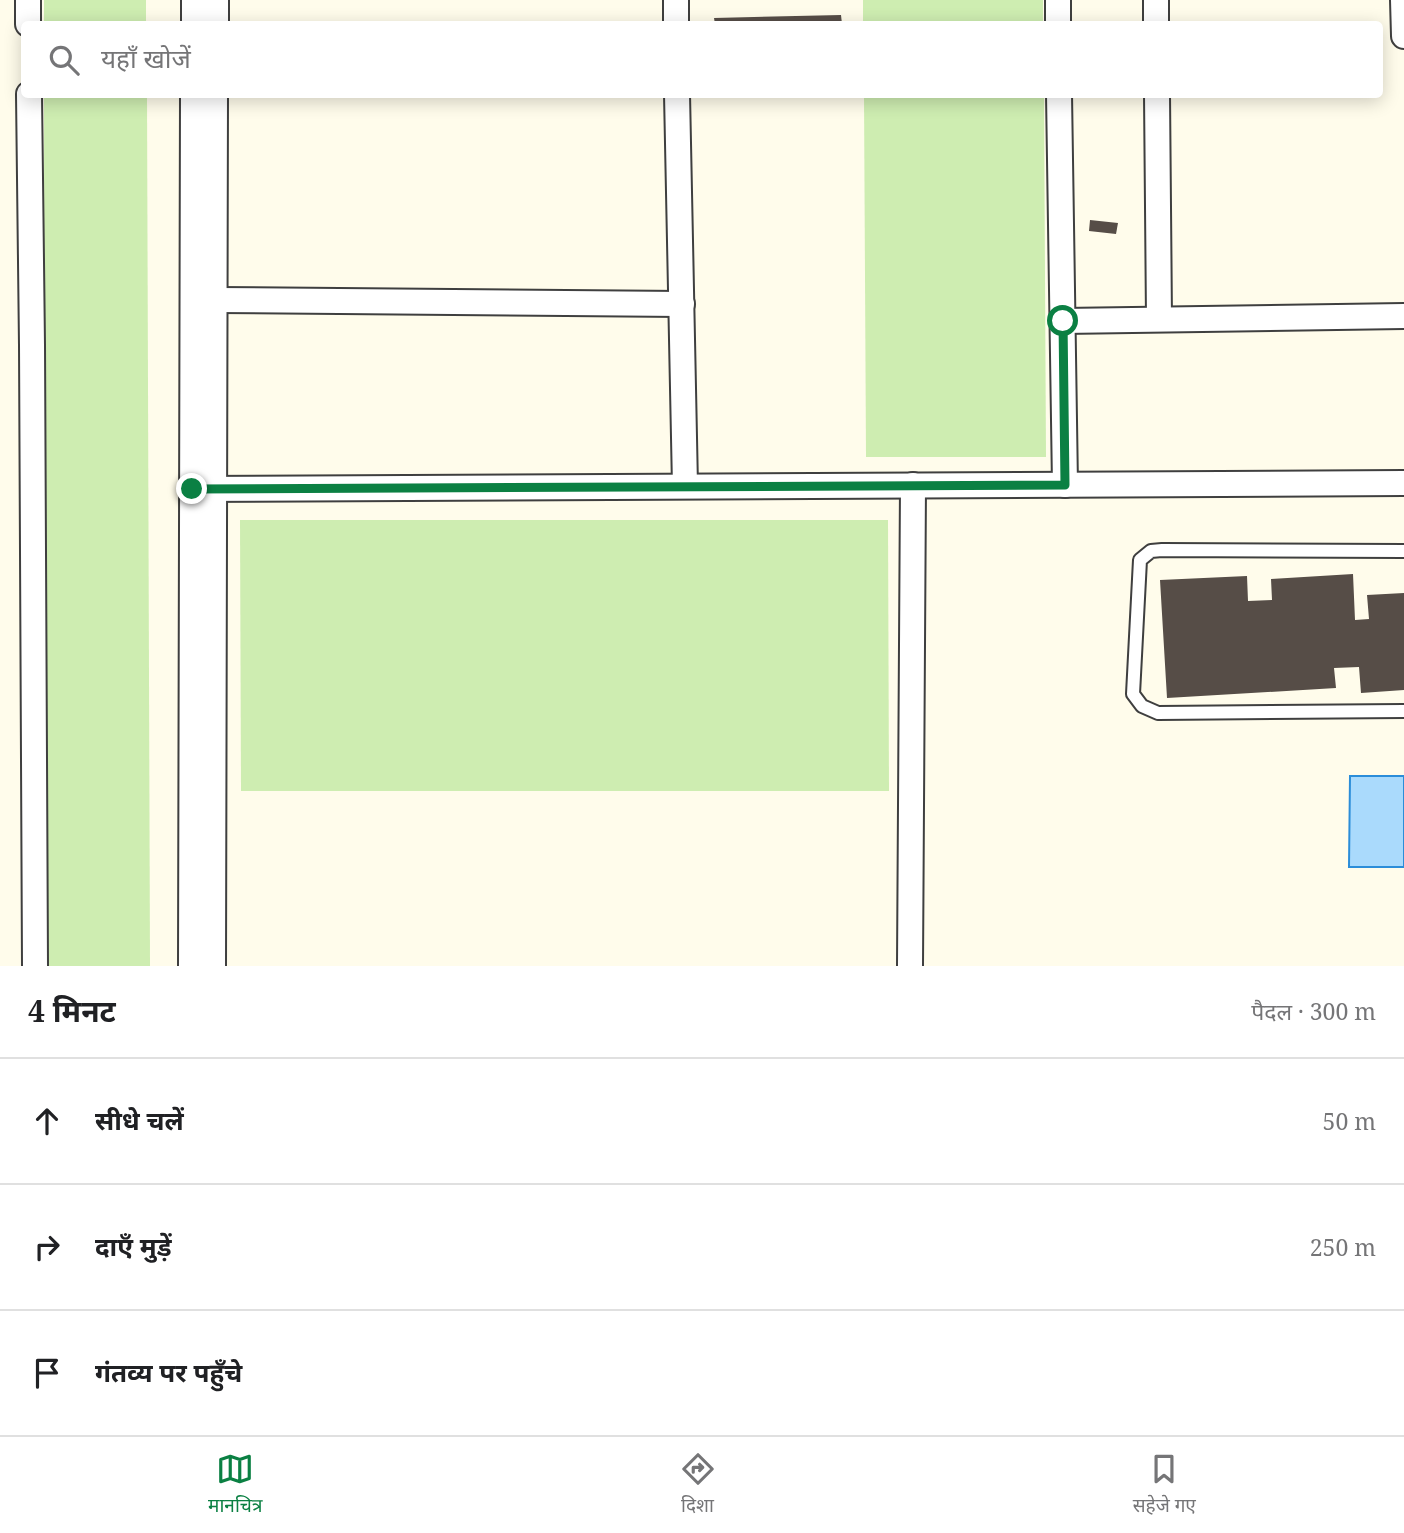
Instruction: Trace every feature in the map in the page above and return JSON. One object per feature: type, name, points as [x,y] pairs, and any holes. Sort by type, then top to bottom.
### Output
[{"type":"street","points":[[27,0],[28,21]]},
{"type":"street","points":[[194,0],[194,21]]},
{"type":"street","points":[[216,0],[216,21]]},
{"type":"street","points":[[676,0],[676,21]]},
{"type":"street","points":[[1058,0],[1058,21]]},
{"type":"street","points":[[1156,0],[1156,21]]},
{"type":"street","points":[[1403,0],[1404,36]]},
{"type":"street","points":[[29,98],[35,966]]},
{"type":"street","points":[[193,98],[213,966]]},
{"type":"street","points":[[191,966],[203,488],[215,300],[215,98]]},
{"type":"street","points":[[677,98],[685,486]]},
{"type":"street","points":[[1059,98],[1065,485]]},
{"type":"street","points":[[1157,98],[1159,319]]},
{"type":"street","points":[[215,300],[682,304]]},
{"type":"street","points":[[1063,321],[1404,316]]},
{"type":"street","points":[[203,488],[1404,483]]},
{"type":"street","points":[[910,966],[913,485]]},
{"type":"lane","points":[[1404,551],[1151,551],[1140,560],[1133,694],[1142,706],[1158,713],[1404,710]]},
{"type":"green space","points":[[44,0],[146,0],[146,21],[44,21]]},
{"type":"green space","points":[[863,0],[1043,0],[1043,21],[863,21]]},
{"type":"green space","points":[[44,98],[147,98],[150,966],[45,966]]},
{"type":"green space","points":[[864,98],[1044,98],[1046,457],[866,457]]},
{"type":"green space","points":[[240,520],[888,520],[889,791],[241,791]]},
{"type":"water","points":[[1350,776],[1404,776],[1404,867],[1349,867]]},
{"type":"building","points":[[841,15],[842,21],[714,21],[714,18]]},
{"type":"building","points":[[1090,220],[1118,223],[1116,234],[1089,231]]},
{"type":"building","points":[[1353,574],[1355,620],[1369,619],[1367,595],[1404,593],[1404,690],[1361,693],[1359,667],[1334,668],[1336,688],[1167,698],[1160,580],[1247,576],[1248,601],[1272,600],[1271,579]]},
{"type":"route","points":[[192,489],[1065,485],[1063,321]]}]
